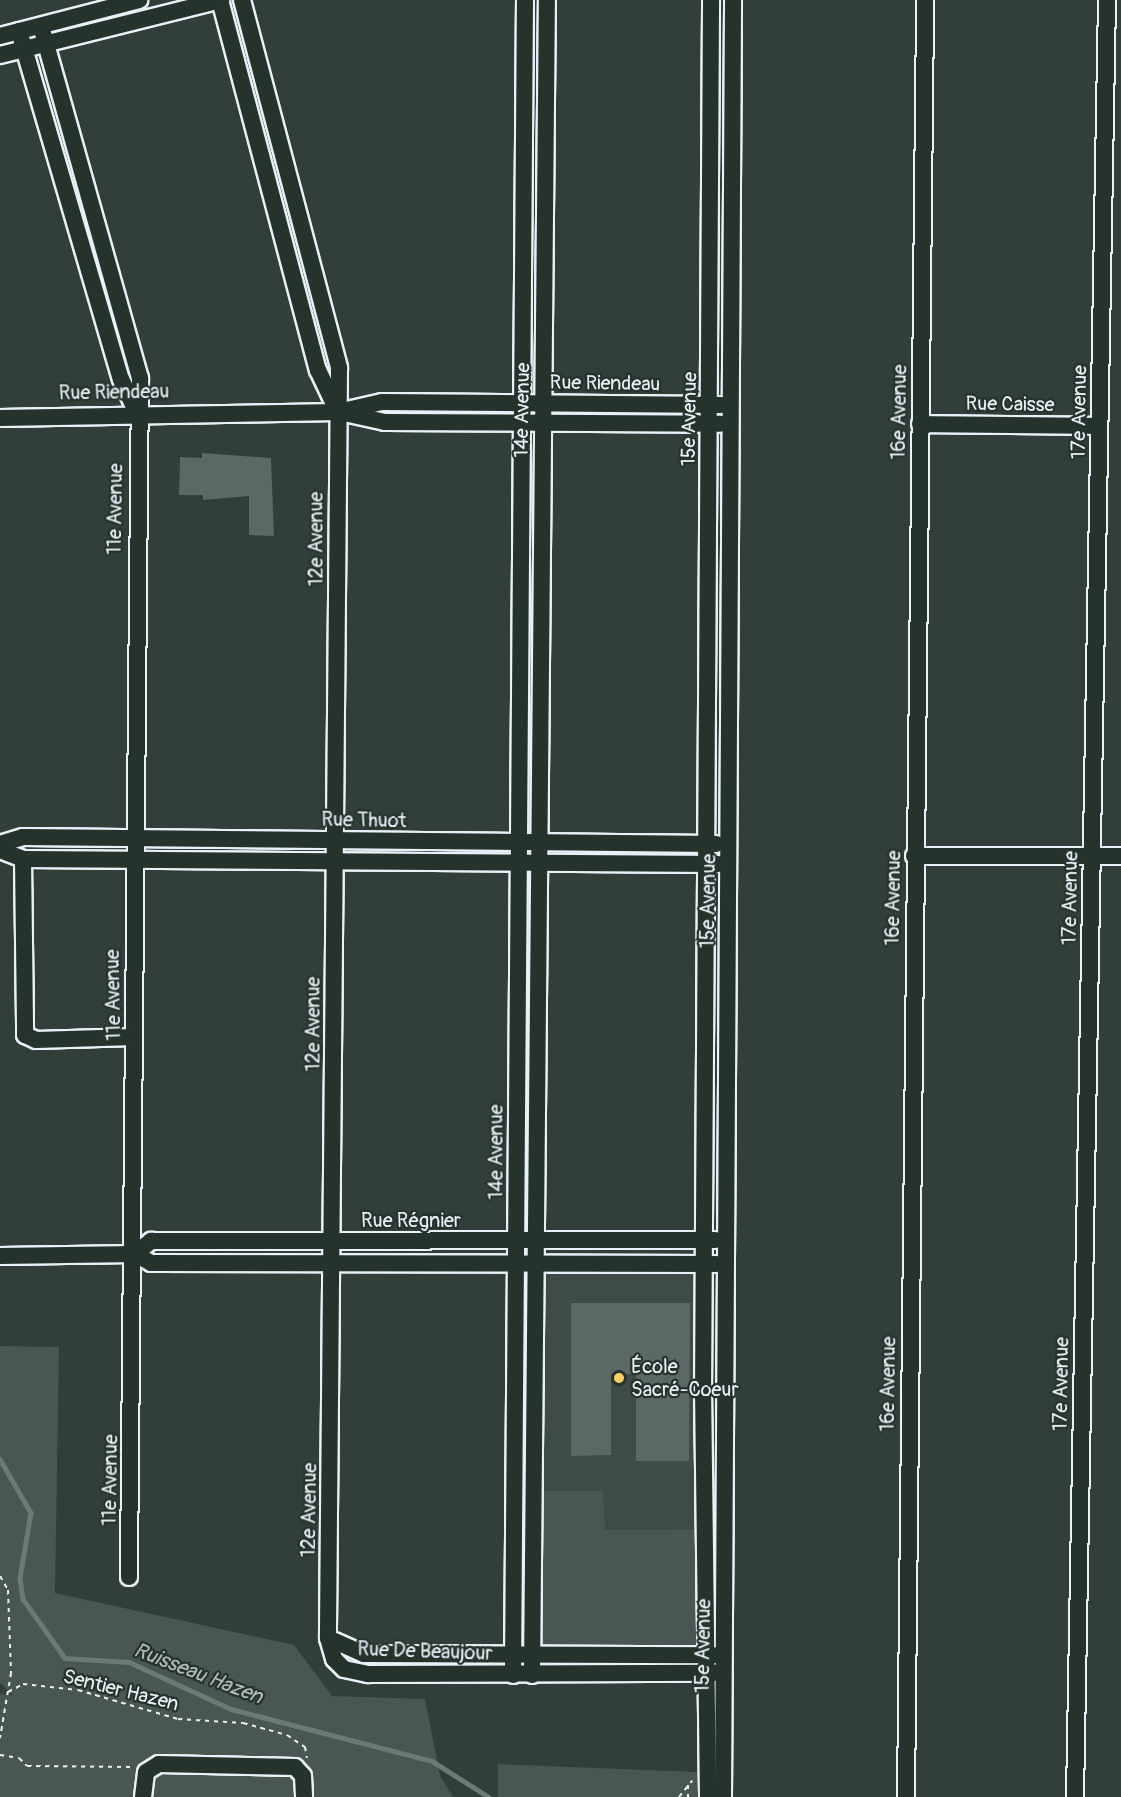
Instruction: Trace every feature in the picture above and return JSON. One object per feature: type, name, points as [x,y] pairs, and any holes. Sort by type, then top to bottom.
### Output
[{"type":"street","points":[[0,36],[139,0]]},
{"type":"street","points":[[0,56],[220,0]]},
{"type":"street","name":"12e Avenue","points":[[220,0],[318,370],[338,412]]},
{"type":"street","name":"12e Avenue","points":[[242,0],[339,368],[328,1638]]},
{"type":"street","name":"14e Avenue","points":[[513,1675],[525,0]]},
{"type":"street","name":"14e Avenue","points":[[532,1675],[547,0]]},
{"type":"street","name":"15e Avenue","points":[[711,0],[703,1397],[704,1655],[716,1673],[723,1797]]},
{"type":"street","name":"15e Avenue","points":[[708,1797],[716,1673],[724,1655],[733,0]]},
{"type":"street","name":"16e Avenue","points":[[906,1797],[914,856],[925,0]]},
{"type":"street","name":"17e Avenue","points":[[1075,1797],[1107,0]]},
{"type":"street","name":"11e Avenue","points":[[41,26],[140,378],[136,412],[132,838],[135,1254],[129,1577]]},
{"type":"street","name":"11e Avenue","points":[[20,31],[121,379],[136,412]]},
{"type":"street","points":[[271,193],[292,189]]},
{"type":"street","points":[[524,194],[545,193]]},
{"type":"street","points":[[711,201],[731,202]]},
{"type":"street","points":[[77,226],[97,221]]},
{"type":"street","name":"Rue Riendeau","points":[[338,412],[381,402],[730,405]]},
{"type":"street","name":"Rue Riendeau","points":[[0,418],[136,412],[338,412],[385,422],[729,425]]},
{"type":"street","name":"Rue Caisse","points":[[920,424],[1099,426]]},
{"type":"street","points":[[521,628],[541,628]]},
{"type":"street","points":[[708,636],[729,637]]},
{"type":"street","name":"Rue Thuot","points":[[0,844],[23,837],[729,844]]},
{"type":"street","name":"Rue Thuot","points":[[0,850],[23,859],[729,864]]},
{"type":"street","points":[[914,856],[1121,856]]},
{"type":"street","points":[[23,859],[26,1035],[36,1040],[134,1037]]},
{"type":"street","points":[[706,1058],[728,1059]]},
{"type":"street","name":"Rue Régnier","points":[[135,1254],[151,1241],[727,1240]]},
{"type":"street","name":"Rue Régnier","points":[[0,1256],[135,1254],[151,1263],[726,1264]]},
{"type":"street","points":[[703,1397],[725,1398]]},
{"type":"street","points":[[704,1497],[725,1496]]},
{"type":"street","name":"Rue De Beaujour","points":[[328,1638],[364,1654],[724,1655]]},
{"type":"street","name":"Rue De Beaujour","points":[[328,1638],[334,1659],[345,1669],[368,1674],[716,1673]]},
{"type":"street","points":[[143,1797],[147,1769],[159,1764],[300,1771],[304,1797]]},
{"type":"path","points":[[0,1576],[8,1590],[8,1692],[0,1738]]},
{"type":"path","name":"Sentier Hazen","points":[[8,1692],[23,1684],[78,1690],[178,1719],[243,1723],[287,1735],[305,1747],[308,1754],[300,1771]]},
{"type":"path","points":[[0,1755],[19,1758],[27,1766],[147,1769]]},
{"type":"path","points":[[679,1797],[688,1785],[699,1778]]},
{"type":"path","points":[[688,1785],[688,1797]]},
{"type":"shaded area","name":"École Sacré-Coeur","points":[[536,1264],[705,1264],[699,1529],[605,1530],[537,1491]]},
{"type":"shaded area","points":[[0,1346],[59,1347],[55,1593],[294,1645],[332,1696],[425,1699],[440,1776],[453,1797],[0,1797],[0,1694],[13,1695],[0,1683]]},
{"type":"shaded area","points":[[537,1491],[603,1491],[605,1530],[699,1529],[703,1654],[533,1656]]},
{"type":"shaded area","points":[[498,1764],[697,1772],[697,1797],[498,1797]]},
{"type":"building","points":[[202,453],[271,458],[274,536],[249,535],[249,496],[203,500],[203,495],[179,495],[180,457],[202,458]]},
{"type":"building","points":[[571,1303],[690,1303],[689,1461],[636,1461],[636,1374],[611,1374],[611,1455],[571,1456]]},
{"type":"waterway","name":"Ruisseau Hazen","points":[[0,1459],[31,1513],[20,1578],[23,1599],[65,1658],[129,1662],[231,1709],[432,1761],[489,1797]]},
{"type":"place","name":"École Sacré-Coeur","points":[[619,1378]]}]
